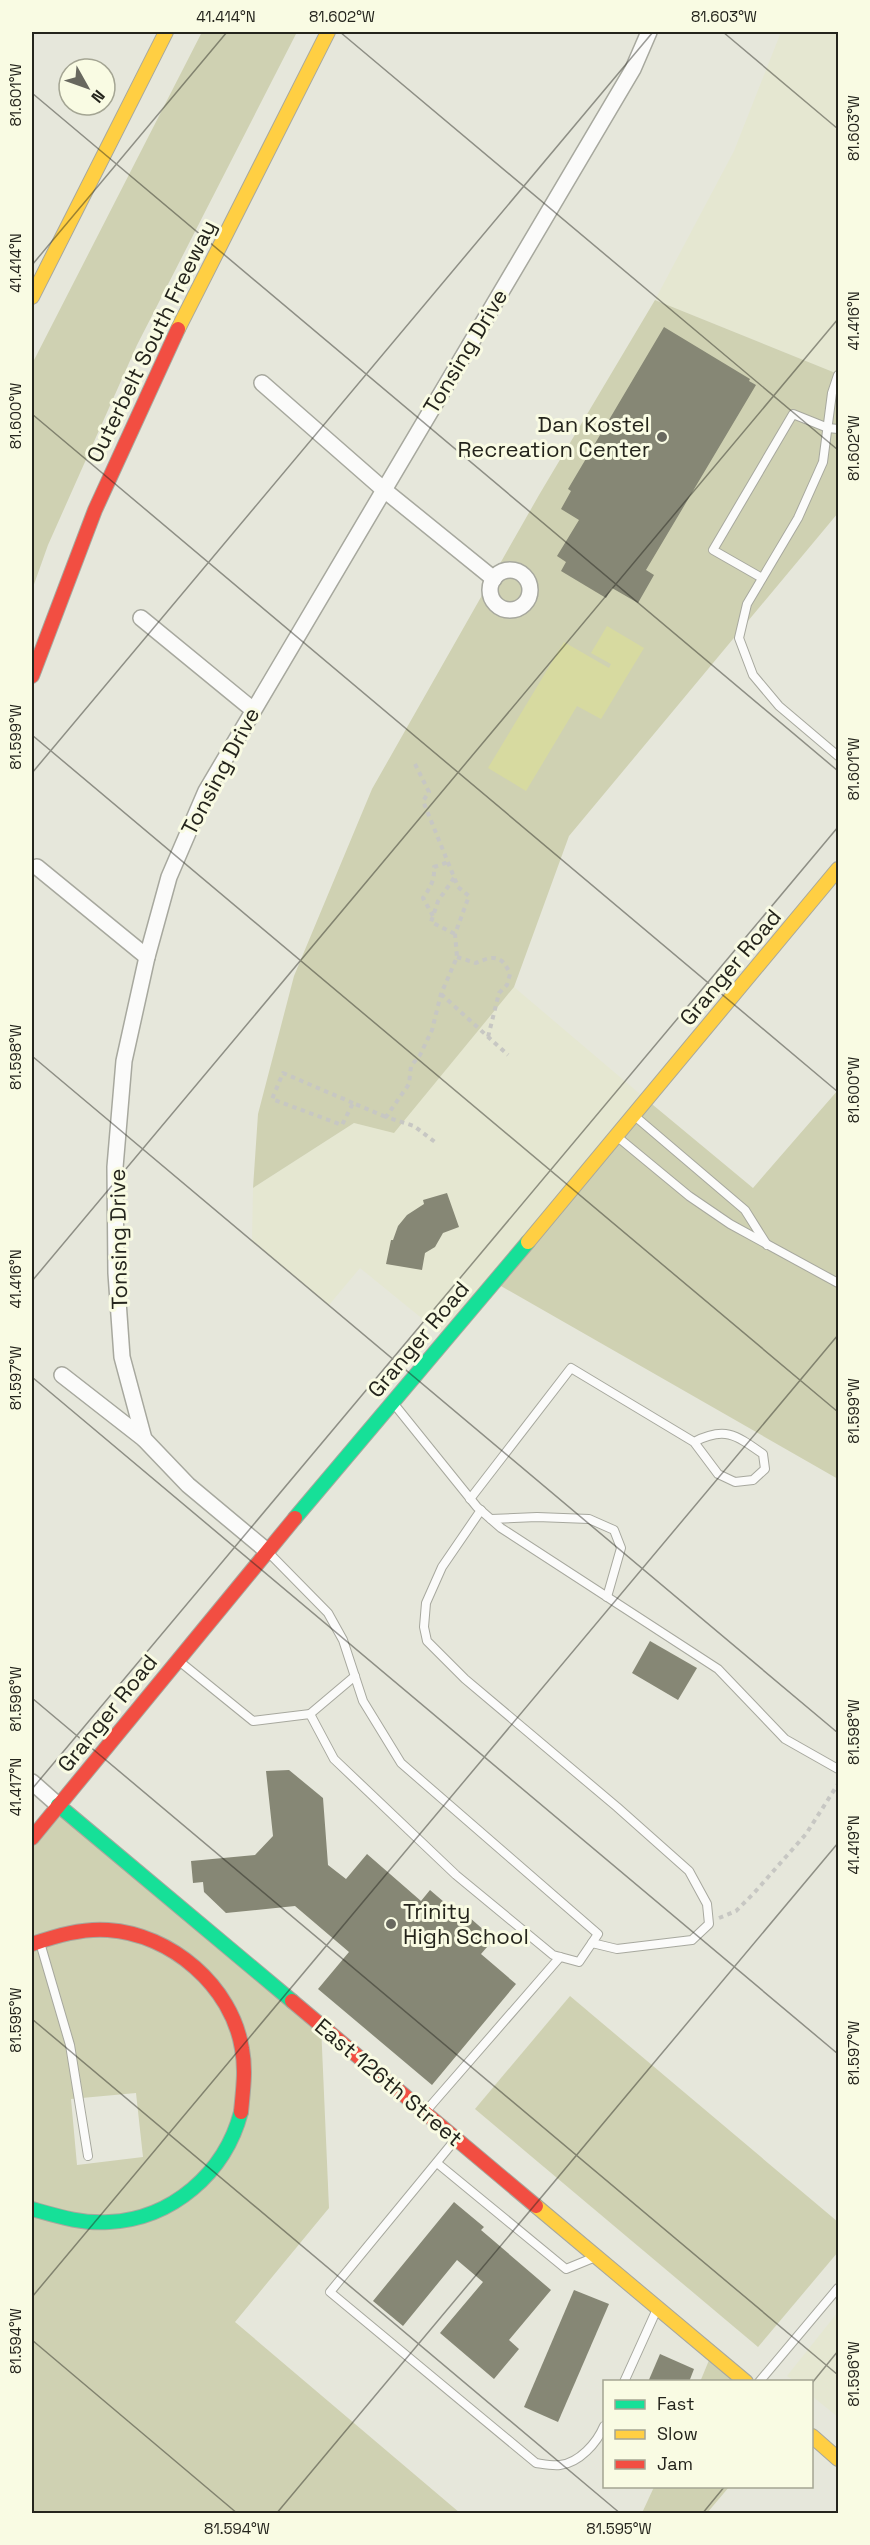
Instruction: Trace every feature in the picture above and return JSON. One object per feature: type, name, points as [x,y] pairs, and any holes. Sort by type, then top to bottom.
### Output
[{"type":"main road","points":[[32,297],[166,32]]},
{"type":"main road","name":"Outerbelt South Freeway","points":[[32,676],[50,621],[89,523],[143,401],[328,32]]},
{"type":"main road","name":"Granger Road","points":[[32,1838],[267,1551],[617,1137],[838,869]]},
{"type":"main road","name":"East 126th Street","points":[[58,1805],[744,2380]]},
{"type":"main road","points":[[32,2210],[49,2217],[76,2223],[105,2225],[149,2216],[172,2205],[193,2190],[211,2172],[227,2147],[242,2099],[245,2072],[241,2044],[233,2020],[220,1996],[204,1974],[168,1948],[136,1935],[112,1930],[87,1930],[36,1943]]},
{"type":"main road","points":[[813,2437],[838,2459]]},
{"type":"street","name":"Tonsing Drive","points":[[267,1551],[189,1485],[144,1439],[122,1358],[116,1273],[115,1167],[124,1061],[147,957],[169,877],[195,812],[252,709],[633,69],[649,32]]},
{"type":"street","points":[[262,383],[383,489],[494,579]]},
{"type":"street","points":[[141,618],[252,709]]},
{"type":"street","points":[[37,867],[147,957]]},
{"type":"street","points":[[62,1375],[144,1439]]},
{"type":"street","name":"East 126th Street","points":[[32,1782],[58,1805]]},
{"type":"lane","points":[[838,375],[832,393],[823,462],[798,518],[747,604],[739,638],[753,675],[779,706],[838,756]]},
{"type":"lane","points":[[762,578],[713,550],[793,414],[828,428],[838,429]]},
{"type":"lane","points":[[634,1115],[745,1210],[768,1246]]},
{"type":"lane","points":[[617,1137],[689,1196],[768,1246],[838,1283]]},
{"type":"lane","points":[[470,1499],[571,1368],[694,1442],[718,1474],[735,1482],[753,1480],[765,1469],[763,1454],[730,1434],[711,1433],[694,1442]]},
{"type":"lane","points":[[392,1402],[470,1499],[491,1519],[607,1598],[718,1669],[785,1739],[838,1769]]},
{"type":"lane","points":[[481,1510],[442,1567],[426,1603],[424,1627],[427,1641],[465,1679],[689,1871],[707,1904],[709,1922],[692,1940],[617,1949],[592,1943]]},
{"type":"lane","points":[[491,1519],[537,1517],[589,1519],[614,1530],[621,1548],[607,1598]]},
{"type":"lane","points":[[267,1551],[328,1613],[343,1640],[363,1701],[401,1763],[598,1934],[579,1962],[553,1955],[456,1875],[334,1759],[310,1714]]},
{"type":"lane","points":[[178,1660],[253,1720],[310,1714],[355,1676]]},
{"type":"lane","points":[[36,1943],[70,2045],[88,2156]]},
{"type":"lane","points":[[425,2113],[560,1957]]},
{"type":"lane","points":[[456,2139],[330,2292],[536,2463],[560,2465],[583,2454],[600,2437],[603,2429]]},
{"type":"lane","points":[[437,2163],[566,2269],[597,2256]]},
{"type":"lane","points":[[761,2380],[838,2288]]},
{"type":"lane","points":[[625,2380],[658,2307]]},
{"type":"path","points":[[386,1117],[409,1084],[411,1066],[432,1030],[441,994],[457,957],[455,934],[469,896],[458,887],[423,801],[429,792],[415,764]]},
{"type":"path","points":[[433,916],[423,898],[432,886],[435,876],[434,867],[448,862]]},
{"type":"path","points":[[454,877],[438,901],[431,922],[455,934]]},
{"type":"path","points":[[457,957],[476,963],[492,957],[500,959],[506,964],[510,974],[507,985],[499,993],[488,1037]]},
{"type":"path","points":[[441,994],[508,1055]]},
{"type":"path","points":[[352,1103],[342,1125],[272,1099],[283,1073],[386,1117],[414,1126],[435,1142]]},
{"type":"path","points":[[709,1922],[736,1911],[754,1893],[806,1834],[838,1784]]},
{"type":"shaded area","points":[[202,32],[297,32],[137,345],[48,545],[32,590],[32,364]]},
{"type":"shaded area","points":[[781,32],[838,32],[838,374],[655,300],[734,151]]},
{"type":"shaded area","points":[[655,300],[838,374],[838,513],[569,836],[514,987],[394,1133],[354,1123],[253,1188],[258,1114],[294,976],[372,789],[539,495]]},
{"type":"shaded area","points":[[607,626],[644,648],[601,719],[577,706],[526,791],[488,768],[564,642],[609,668],[611,664],[591,653]]},
{"type":"shaded area","points":[[514,987],[647,1100],[446,1338],[360,1268],[329,1305],[252,1240],[253,1188],[354,1123],[394,1132]]},
{"type":"shaded area","points":[[838,1090],[838,1479],[494,1282],[647,1100],[753,1188]]},
{"type":"shaded area","points":[[58,1805],[321,2025],[329,2208],[235,2322],[460,2513],[32,2513],[32,1838]],"holes":[[[136,2093],[143,2157],[77,2165],[71,2099]]]},
{"type":"shaded area","points":[[570,1996],[838,2222],[838,2252],[758,2347],[475,2109]]},
{"type":"shaded area","points":[[838,2312],[838,2417],[813,2397],[813,2380],[793,2380],[787,2376]]},
{"type":"shaded area","points":[[712,2353],[744,2380],[701,2380]]},
{"type":"shaded area","points":[[653,2488],[728,2488],[707,2513],[642,2513]]},
{"type":"building","name":"Dan Kostel Recreation Center","points":[[664,327],[750,379],[749,381],[756,385],[646,570],[654,575],[638,603],[612,588],[606,598],[561,571],[566,562],[557,556],[579,520],[561,509],[571,491],[568,489]]},
{"type":"building","points":[[447,1193],[459,1227],[443,1233],[435,1247],[425,1253],[422,1270],[386,1264],[391,1240],[407,1215],[424,1204],[423,1200]]},
{"type":"building","points":[[650,1641],[697,1668],[678,1700],[632,1673]]},
{"type":"building","points":[[289,1770],[323,1798],[328,1865],[346,1879],[367,1854],[421,1901],[430,1890],[458,1914],[461,1910],[494,1939],[481,1954],[516,1984],[432,2085],[318,1989],[349,1952],[295,1906],[226,1913],[204,1892],[203,1882],[193,1883],[191,1861],[255,1855],[273,1836],[266,1771]]},
{"type":"building","points":[[454,2202],[484,2227],[481,2230],[551,2290],[509,2340],[519,2349],[494,2379],[440,2333],[483,2282],[457,2260],[403,2326],[373,2301]]},
{"type":"building","points":[[574,2290],[609,2304],[558,2422],[524,2407]]},
{"type":"building","points":[[660,2354],[694,2369],[690,2380],[649,2380]]},
{"type":"traffic: fast","points":[[295,1518],[528,1242]]},
{"type":"traffic: fast","points":[[58,1805],[292,2001]]},
{"type":"traffic: fast","points":[[32,2209],[89,2222],[132,2219],[154,2212],[193,2189],[209,2173],[233,2134],[241,2112]]},
{"type":"traffic: slow","points":[[32,297],[166,32]]},
{"type":"traffic: slow","points":[[178,329],[328,32]]},
{"type":"traffic: slow","points":[[528,1242],[838,869]]},
{"type":"traffic: slow","points":[[536,2206],[744,2380]]},
{"type":"traffic: slow","points":[[813,2437],[838,2459]]},
{"type":"traffic: jam","points":[[32,676],[95,510],[178,329]]},
{"type":"traffic: jam","points":[[32,1838],[295,1518]]},
{"type":"traffic: jam","points":[[32,1944],[79,1931],[108,1930],[154,1941],[195,1967],[226,2004],[236,2026],[244,2065],[241,2112]]},
{"type":"traffic: jam","points":[[292,2001],[536,2206]]},
{"type":"place","name":"Dan Kostel Recreation Center","points":[[662,437]]},
{"type":"place","name":"Trinity High School","points":[[391,1924]]}]
